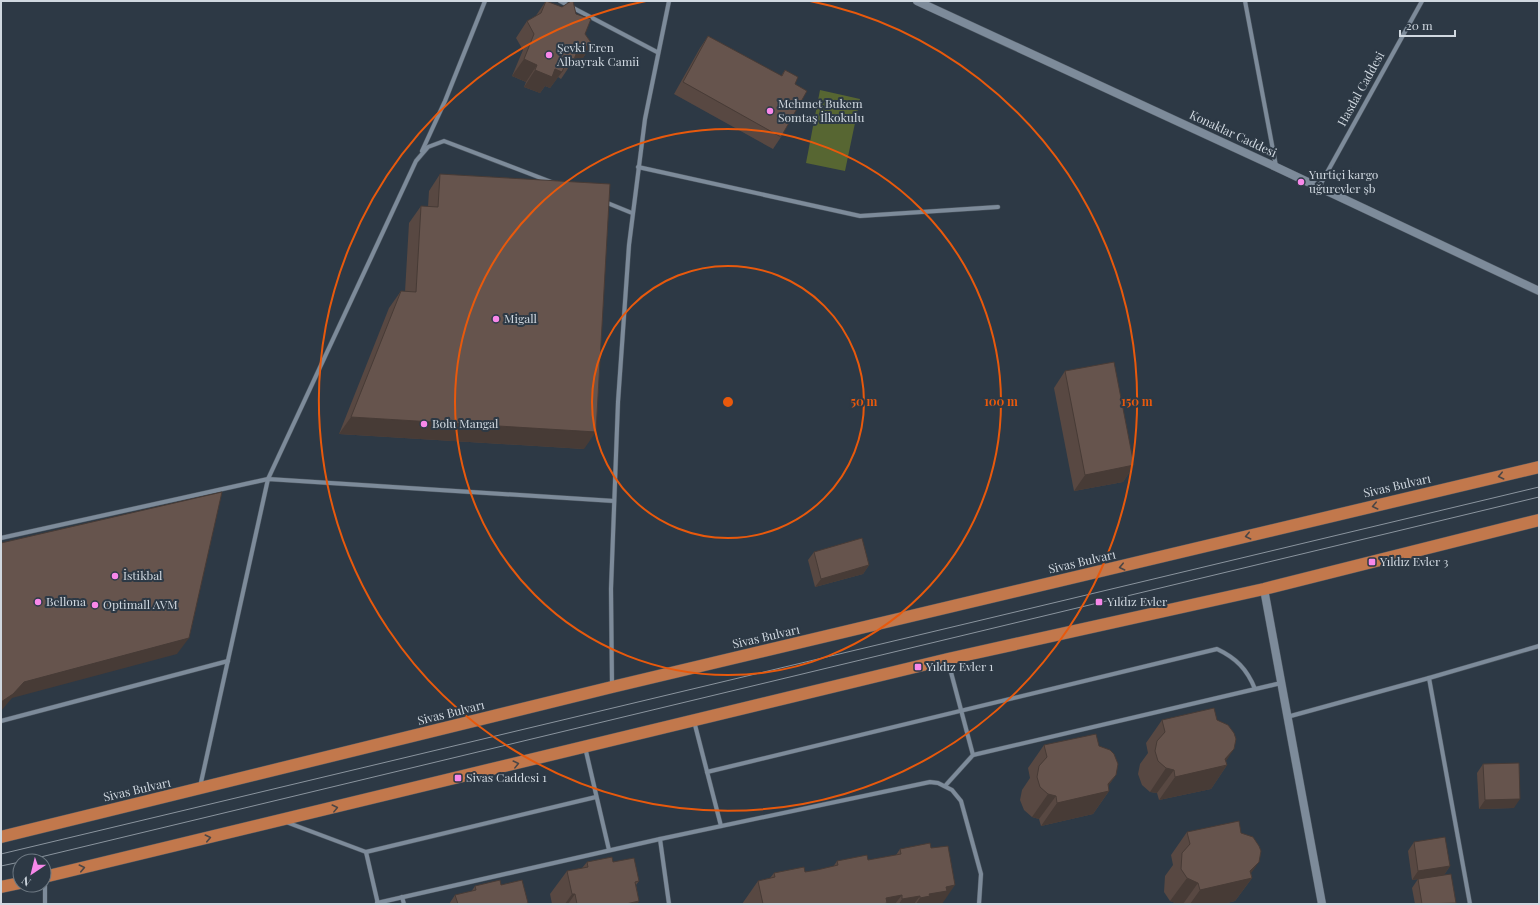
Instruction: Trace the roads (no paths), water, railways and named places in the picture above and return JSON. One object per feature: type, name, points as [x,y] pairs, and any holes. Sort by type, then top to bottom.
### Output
[{"type":"highway","name":"Sivas Bulvarı","points":[[1,837],[199,790],[612,688],[1539,467]]},
{"type":"highway","points":[[52,875],[948,659],[1264,589],[1539,520]]},
{"type":"highway","points":[[1,887],[12,885]]},
{"type":"street","points":[[199,790],[268,479],[421,153],[450,88],[485,1]]},
{"type":"street","points":[[560,1],[657,52]]},
{"type":"street","points":[[612,688],[611,589],[618,402],[632,212],[657,52],[669,1]]},
{"type":"street","name":"Konaklar Caddesi","points":[[917,1],[1319,187],[1539,291]]},
{"type":"street","points":[[1245,1],[1276,167]]},
{"type":"street","name":"Hasdal Caddesi","points":[[1319,187],[1422,1]]},
{"type":"street","points":[[421,153],[428,147],[444,141],[560,185]]},
{"type":"street","points":[[638,167],[860,216],[998,206]]},
{"type":"street","points":[[596,199],[632,212]]},
{"type":"street","points":[[1,538],[268,479],[614,501]]},
{"type":"street","points":[[1264,589],[1322,904]]},
{"type":"street","points":[[1288,717],[1539,646]]},
{"type":"street","points":[[707,772],[1216,649],[1234,658],[1243,667],[1256,689]]},
{"type":"street","points":[[948,659],[972,755]]},
{"type":"street","points":[[1,721],[228,661]]},
{"type":"street","points":[[1429,678],[1470,904]]},
{"type":"street","points":[[945,786],[972,755],[1281,683]]},
{"type":"street","points":[[694,721],[721,826]]},
{"type":"street","points":[[585,747],[608,850]]},
{"type":"street","points":[[366,852],[378,903],[608,850],[923,783],[938,783],[952,790],[961,801],[981,874],[978,904]]},
{"type":"street","points":[[282,820],[366,852],[596,797]]},
{"type":"street","points":[[660,839],[669,904]]},
{"type":"street","points":[[45,893],[45,904]]},
{"type":"street","points":[[402,897],[404,904]]},
{"type":"tram line","points":[[1,854],[1539,487]]},
{"type":"tram line","points":[[52,854],[1539,497]]},
{"type":"tram line","points":[[1,866],[12,864]]},
{"type":"place","name":"Şevki Eren Albayrak Camii","points":[[549,55]]},
{"type":"place","name":"Mehmet Bukem Somtaş İlkokulu","points":[[770,111]]},
{"type":"place","name":"Yurtiçi kargo uğurevler şb","points":[[1301,182]]},
{"type":"place","name":"Migall","points":[[496,319]]},
{"type":"place","name":"Bolu Mangal","points":[[424,424]]},
{"type":"place","name":"Yıldız Evler 3","points":[[1372,562]]},
{"type":"place","name":"İstikbal","points":[[115,576]]},
{"type":"place","name":"Bellona","points":[[38,602]]},
{"type":"place","name":"Yıldız Evler","points":[[1099,602]]},
{"type":"place","name":"Optimall AVM","points":[[95,605]]},
{"type":"place","name":"Yıldız Evler 1","points":[[918,667]]},
{"type":"place","name":"Sivas Caddesi 1","points":[[458,778]]}]
